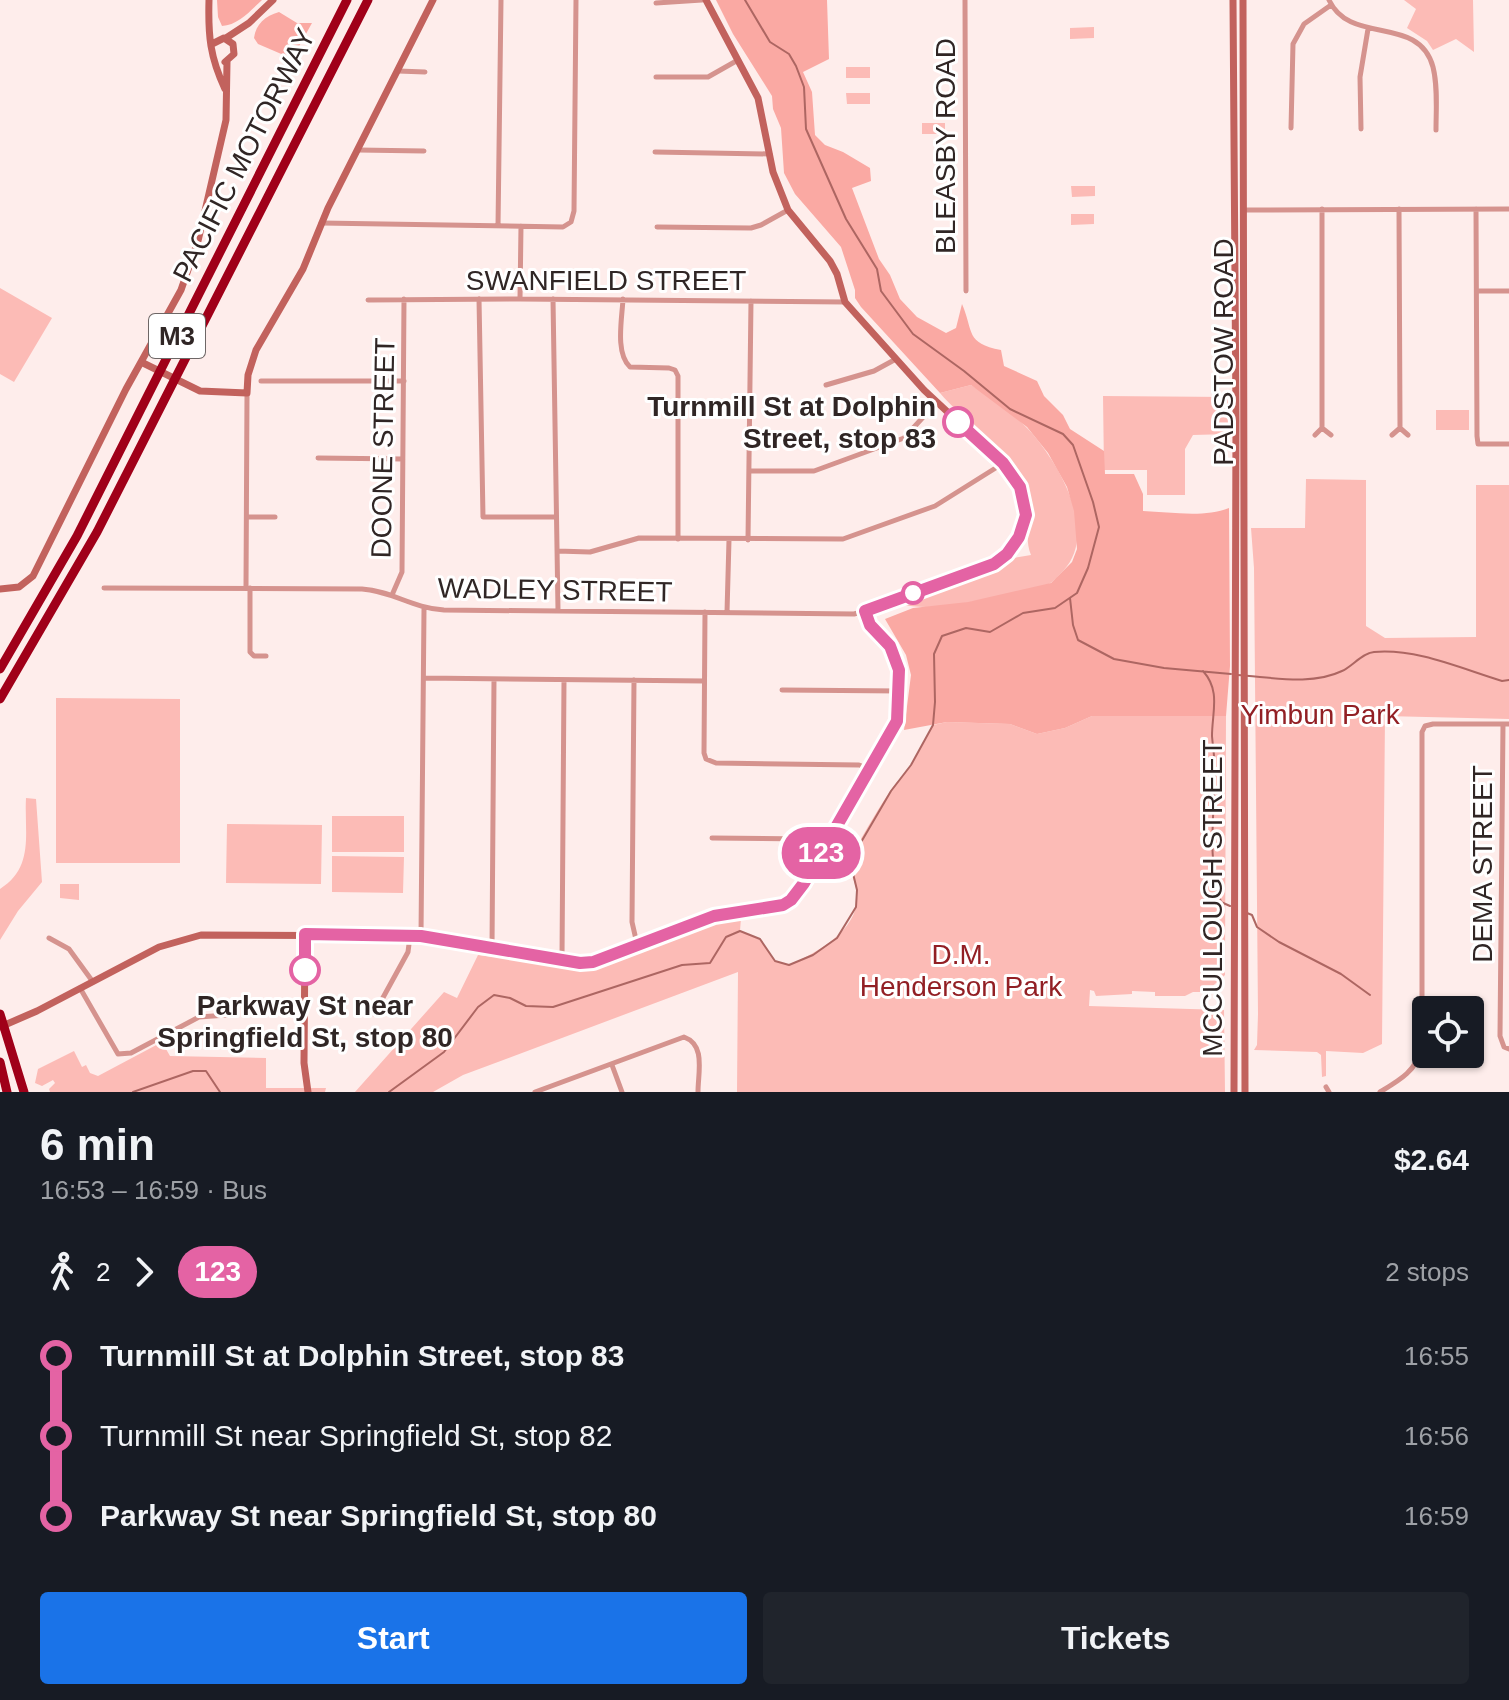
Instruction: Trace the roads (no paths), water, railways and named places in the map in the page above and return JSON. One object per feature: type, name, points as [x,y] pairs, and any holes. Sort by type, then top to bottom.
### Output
[{"type":"highway","name":"PACIFIC MOTORWAY","points":[[0,669],[77,536],[347,0]]},
{"type":"highway","name":"PACIFIC MOTORWAY","points":[[0,699],[97,532],[368,0]]},
{"type":"highway","points":[[0,1014],[24,1092]]},
{"type":"highway","points":[[0,1062],[7,1092]]},
{"type":"street","points":[[209,0],[211,55],[226,91]]},
{"type":"street","points":[[212,44],[227,40],[241,30],[273,0]]},
{"type":"street","points":[[266,656],[254,656],[250,652],[247,393],[252,359],[303,269],[321,223],[433,0]]},
{"type":"street","points":[[498,226],[501,0]]},
{"type":"street","points":[[321,223],[563,227],[571,222],[574,211],[576,0]]},
{"type":"street","points":[[2,1026],[159,947],[190,937],[214,934],[421,936],[593,962],[714,916],[783,905],[798,892],[897,721],[900,691],[895,657],[890,646],[870,625],[865,611],[994,564],[1007,554],[1019,537],[1026,515],[1020,487],[1003,463],[937,402],[845,302],[830,261],[788,210],[778,188],[758,98],[704,0],[656,3]]},
{"type":"street","name":"BLEASBY ROAD","points":[[965,0],[966,291]]},
{"type":"street","name":"PADSTOW ROAD","points":[[1233,0],[1236,405],[1234,704]]},
{"type":"street","name":"PADSTOW ROAD","points":[[1243,0],[1246,705]]},
{"type":"street","points":[[1291,128],[1293,44],[1304,24],[1330,3],[1345,20],[1368,29],[1412,38],[1427,53],[1435,77],[1436,130]]},
{"type":"street","points":[[0,589],[19,587],[33,576],[141,362],[178,297],[198,241],[226,120],[227,62],[234,54],[209,17]]},
{"type":"street","points":[[1361,129],[1360,77],[1368,29]]},
{"type":"street","points":[[656,77],[708,77],[738,60]]},
{"type":"street","points":[[215,61],[227,62]]},
{"type":"street","points":[[397,71],[425,72]]},
{"type":"street","points":[[358,150],[424,151]]},
{"type":"street","points":[[655,152],[770,154]]},
{"type":"street","points":[[1315,435],[1322,428],[1322,209]]},
{"type":"street","points":[[1399,209],[1400,428],[1408,435]]},
{"type":"street","points":[[1476,209],[1478,444],[1509,444]]},
{"type":"street","points":[[1234,210],[1509,209]]},
{"type":"street","points":[[657,227],[751,228],[788,210]]},
{"type":"street","points":[[520,299],[521,226]]},
{"type":"street","points":[[1477,291],[1509,291]]},
{"type":"street","name":"DOONE STREET","points":[[391,595],[402,572],[404,299]]},
{"type":"street","points":[[479,299],[483,517],[556,517]]},
{"type":"street","points":[[553,299],[558,610]]},
{"type":"street","points":[[623,299],[622,354],[625,363],[630,367],[669,368],[675,370],[678,376],[678,539]]},
{"type":"street","name":"SWANFIELD STREET","points":[[368,300],[845,302]]},
{"type":"street","points":[[748,540],[751,301]]},
{"type":"street","points":[[826,385],[874,371],[896,359]]},
{"type":"street","points":[[141,362],[206,392],[247,393]]},
{"type":"street","points":[[261,381],[404,381]]},
{"type":"street","points":[[749,471],[814,471],[904,438],[937,402]]},
{"type":"street","points":[[1322,428],[1331,435]]},
{"type":"street","points":[[1392,435],[1400,428]]},
{"type":"street","points":[[318,458],[403,459]]},
{"type":"street","points":[[557,551],[590,552],[639,538],[843,539],[935,506],[1003,463]]},
{"type":"street","points":[[247,517],[275,517]]},
{"type":"street","points":[[727,612],[729,540]]},
{"type":"street","name":"WADLEY STREET","points":[[104,588],[362,589],[391,595],[424,609],[854,614],[865,611]]},
{"type":"street","points":[[421,936],[424,609]]},
{"type":"street","points":[[705,612],[706,759],[711,762],[859,765],[870,769]]},
{"type":"street","points":[[424,678],[704,681]]},
{"type":"street","points":[[492,949],[494,679]]},
{"type":"street","points":[[562,959],[564,680]]},
{"type":"street","points":[[634,680],[632,922],[637,944]]},
{"type":"street","points":[[782,690],[900,691]]},
{"type":"street","name":"MCCULLOUGH STREET","points":[[1234,704],[1234,1092]]},
{"type":"street","name":"MCCULLOUGH STREET","points":[[1245,1092],[1246,705]]},
{"type":"street","points":[[1380,1092],[1411,1071],[1419,1060],[1422,1048],[1422,732],[1425,726],[1506,724]]},
{"type":"street","name":"DEMA STREET","points":[[1506,724],[1500,1036],[1504,1047],[1509,1049]]},
{"type":"street","points":[[712,838],[808,839],[825,845]]},
{"type":"street","points":[[305,934],[304,1063],[308,1092]]},
{"type":"street","points":[[374,1014],[408,952],[410,936]]},
{"type":"street","points":[[49,938],[69,949],[93,982]]},
{"type":"street","points":[[80,988],[118,1054],[131,1053],[199,1017],[227,1015]]},
{"type":"street","points":[[535,1092],[684,1037],[699,1048],[698,1092]]},
{"type":"street","points":[[612,1065],[622,1092]]},
{"type":"waterway","points":[[389,1092],[444,1052],[478,1007],[494,995],[526,1006],[553,1007],[682,965],[710,963],[726,937],[740,931],[760,939],[775,961],[789,965],[813,955],[837,938],[856,907],[857,890],[850,861],[933,725],[934,654],[942,636],[966,628],[990,632],[1023,613],[1055,608],[1077,593],[1088,568],[1099,527],[1073,445],[1063,434],[1010,409],[913,334],[881,291],[877,269],[846,219],[806,129],[804,87],[796,66],[789,54],[770,42],[745,0]]},
{"type":"waterway","points":[[1070,598],[1078,640],[1114,659],[1164,668],[1231,674]]},
{"type":"waterway","points":[[1237,675],[1317,678],[1342,671],[1370,653],[1390,652],[1422,656],[1502,681],[1509,680]]},
{"type":"waterway","points":[[1203,671],[1214,694],[1214,871],[1221,902],[1230,906]]},
{"type":"waterway","points":[[1247,913],[1252,915],[1257,927],[1279,942],[1341,974],[1370,995]]},
{"type":"waterway","points":[[133,1092],[193,1071],[206,1071],[220,1092]]},
{"type":"place","name":"Turnmill St at Dolphin Street, stop 83","points":[[958,422]]},
{"type":"place","name":"Parkway St near Springfield St, stop 80","points":[[305,970]]},
{"type":"park label","name":"Yimbun Park","points":[[1320,714]]},
{"type":"park label","name":"D.M. Henderson Park","points":[[961,970]]}]
